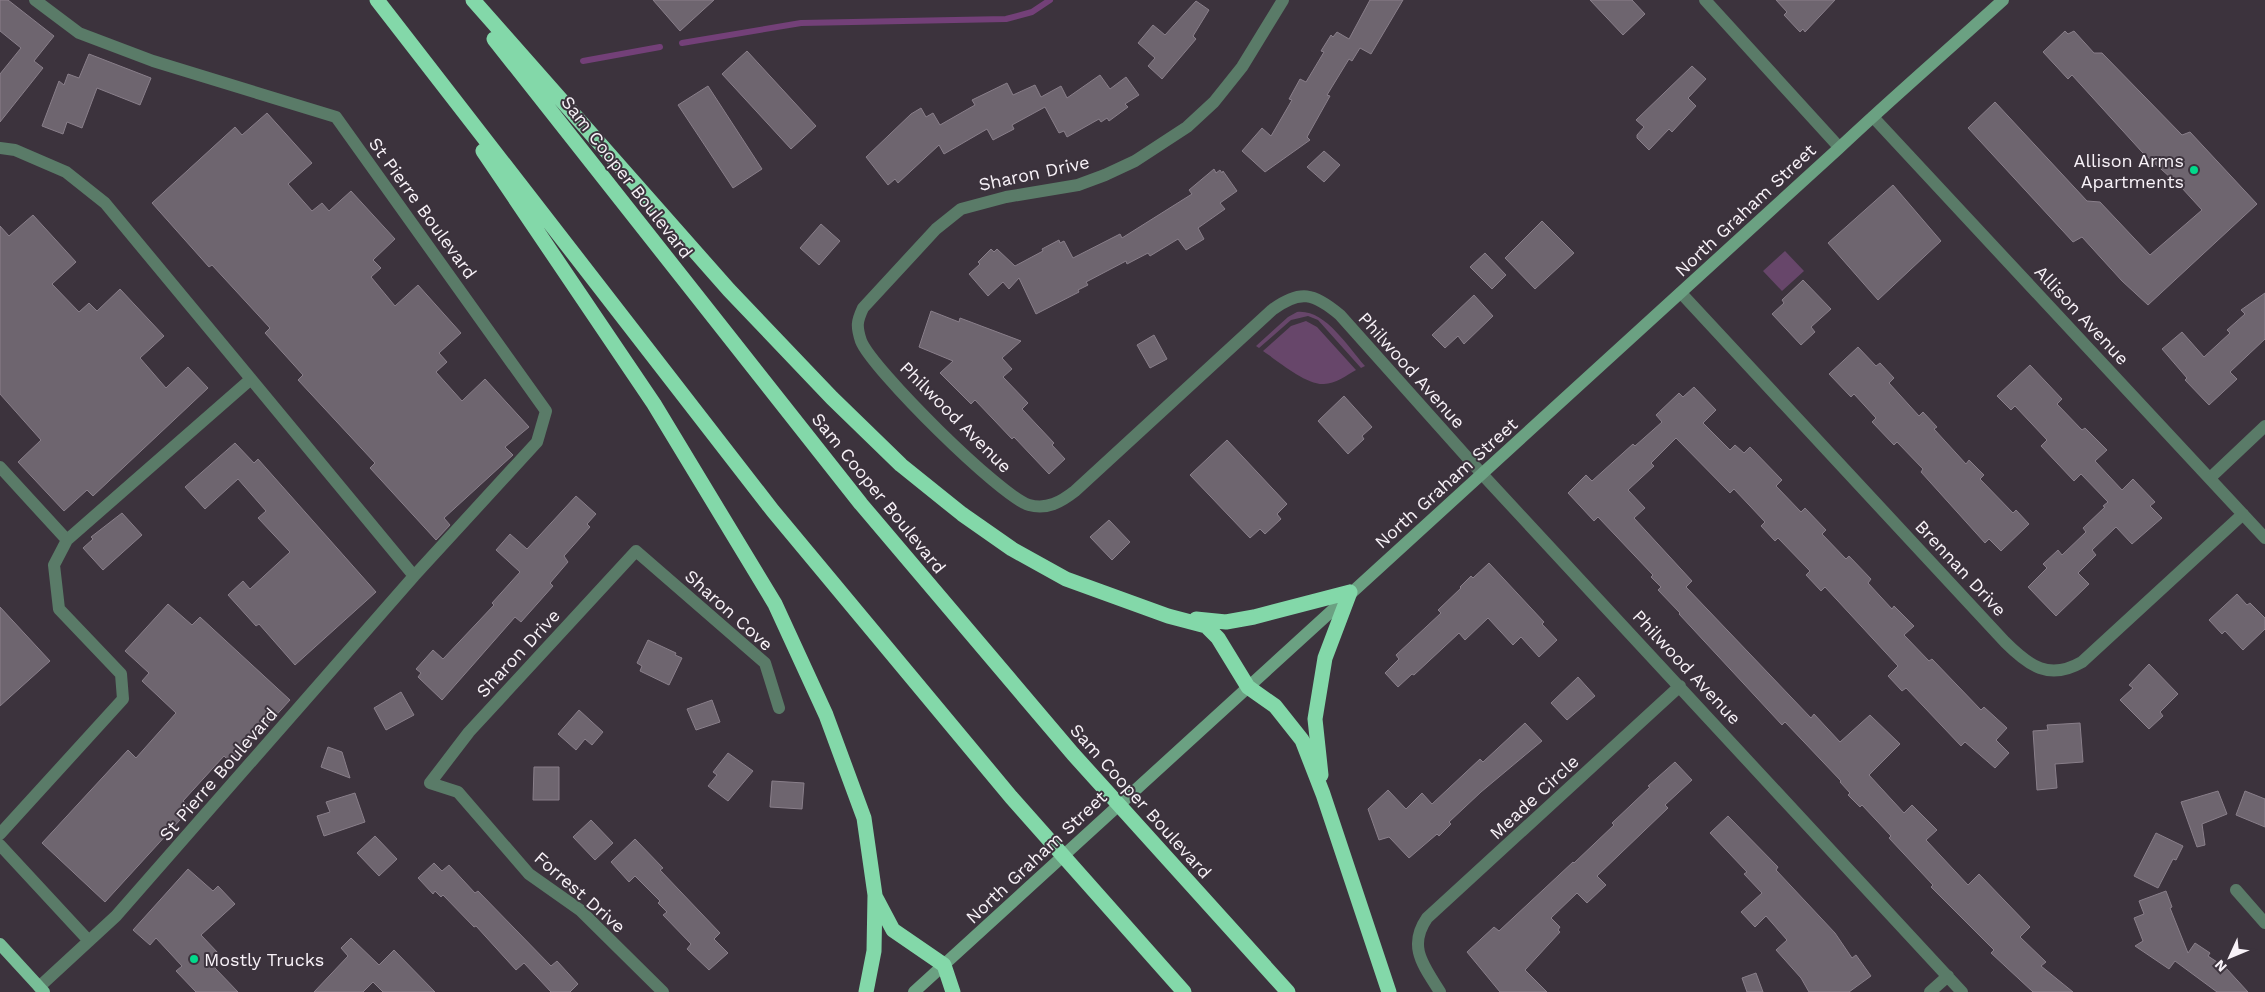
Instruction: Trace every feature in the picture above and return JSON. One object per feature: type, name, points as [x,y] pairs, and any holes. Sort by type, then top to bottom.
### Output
[{"type":"highway","points":[[378,0],[773,511],[1011,797],[1184,992]]},
{"type":"highway","name":"Sam Cooper Boulevard","points":[[464,0],[861,504],[1073,754],[1288,992]]},
{"type":"highway","points":[[472,0],[728,290],[832,398],[901,465],[962,514],[1020,553],[1066,579],[1168,616],[1206,626],[1226,649],[1248,687],[1275,706],[1302,740],[1323,794],[1390,992]]},
{"type":"highway","points":[[398,26],[654,404],[775,604],[826,715],[864,818],[875,895],[874,951],[866,992]]},
{"type":"highway","points":[[1168,616],[1226,622],[1281,612],[1350,592]]},
{"type":"highway","points":[[1323,794],[1315,719],[1325,658],[1350,592]]},
{"type":"highway","points":[[875,895],[894,930],[944,965],[953,992]]},
{"type":"main road","name":"North Graham Street","points":[[914,992],[1350,592],[2003,0]]},
{"type":"main road","points":[[0,944],[41,989]]},
{"type":"street","name":"St Pierre Boulevard","points":[[35,0],[79,33],[153,62],[336,117],[546,411],[537,442],[414,576],[116,916],[88,941],[41,989]]},
{"type":"street","name":"Sharon Drive","points":[[856,322],[863,308],[906,260],[936,228],[961,209],[973,204],[1006,197],[1078,185],[1105,175],[1135,160],[1187,127],[1214,102],[1242,67],[1283,0]]},
{"type":"street","points":[[1705,0],[1839,147]]},
{"type":"street","name":"Allison Avenue","points":[[1873,117],[2265,538]]},
{"type":"street","points":[[0,148],[15,150],[66,172],[105,203],[414,576]]},
{"type":"street","name":"Brennan Drive","points":[[1681,293],[2020,658],[2037,668],[2062,671],[2082,662],[2243,514]]},
{"type":"street","name":"Philwood Avenue","points":[[856,322],[861,342],[872,358],[978,469],[1014,498],[1028,505],[1041,507],[1064,500],[1272,310],[1295,296],[1316,298],[1340,315],[1482,474],[1962,992]]},
{"type":"street","points":[[0,834],[123,699],[122,674],[59,609],[54,565],[67,540],[251,379]]},
{"type":"street","points":[[2210,478],[2265,426]]},
{"type":"street","points":[[0,467],[67,540]]},
{"type":"street","name":"Sharon Drive","points":[[430,783],[469,732],[636,551]]},
{"type":"street","name":"Sharon Cove","points":[[636,551],[765,663],[779,708]]},
{"type":"street","name":"Meade Circle","points":[[1440,992],[1419,957],[1418,937],[1428,918],[1680,686]]},
{"type":"street","name":"Forrest Drive","points":[[430,783],[458,792],[529,874],[580,910],[663,992]]},
{"type":"street","points":[[0,845],[88,941]]},
{"type":"street","points":[[2236,890],[2265,923]]},
{"type":"street","points":[[1930,992],[1948,976]]},
{"type":"shaded area","points":[[1785,251],[1804,271],[1782,291],[1763,271]]},
{"type":"shaded area","points":[[1297,312],[1317,316],[1326,322],[1365,366],[1361,368],[1318,320],[1308,316],[1291,320],[1259,348],[1256,346],[1288,317]]},
{"type":"shaded area","points":[[1306,321],[1317,327],[1356,370],[1332,383],[1317,383],[1292,372],[1263,351],[1291,326]]},
{"type":"building","points":[[0,0],[8,0],[54,36],[34,61],[43,68],[0,122],[0,74],[21,48],[0,31]]},
{"type":"building","points":[[653,0],[714,0],[680,31]]},
{"type":"building","points":[[1370,0],[1403,0],[1371,54],[1360,48],[1352,61],[1349,59],[1327,95],[1330,96],[1307,137],[1310,140],[1265,172],[1242,151],[1262,128],[1271,136],[1292,100],[1289,99],[1300,79],[1306,82],[1324,52],[1321,51],[1331,35],[1333,37],[1337,32],[1349,39]]},
{"type":"building","points":[[1590,0],[1632,0],[1645,14],[1623,35]]},
{"type":"building","points":[[1776,0],[1835,0],[1805,32],[1803,29],[1800,32],[1784,15],[1787,12]]},
{"type":"building","points":[[1196,1],[1209,10],[1193,36],[1196,39],[1162,79],[1148,66],[1155,58],[1138,43],[1153,25],[1165,35]]},
{"type":"building","name":"Allison Arms Apartments","points":[[2065,31],[2068,34],[2074,31],[2094,53],[2102,53],[2182,135],[2190,132],[2257,204],[2148,305],[2122,281],[2082,237],[2073,242],[1968,128],[1995,102],[2087,201],[2100,202],[2150,255],[2202,210],[2181,187],[2142,152],[2072,75],[2068,79],[2043,52]]},
{"type":"building","points":[[747,51],[816,126],[791,149],[722,74]]},
{"type":"building","points":[[89,54],[151,78],[140,105],[97,88],[82,128],[67,122],[63,134],[42,126],[59,81],[64,85],[68,74],[79,78]]},
{"type":"building","points":[[1692,66],[1706,79],[1688,98],[1696,106],[1672,132],[1669,129],[1649,150],[1637,138],[1637,135],[1644,127],[1636,120]]},
{"type":"building","points":[[1100,75],[1110,89],[1126,77],[1139,95],[1125,104],[1128,107],[1109,121],[1107,118],[1101,122],[1099,119],[1067,137],[1064,131],[1059,133],[1045,107],[1012,125],[1014,129],[993,140],[987,129],[944,154],[939,145],[898,183],[895,179],[888,185],[866,157],[911,114],[921,108],[926,117],[933,113],[940,125],[975,105],[972,100],[1007,83],[1013,95],[1035,85],[1041,97],[1061,86],[1067,98]]},
{"type":"building","points":[[708,86],[762,169],[733,188],[678,105]]},
{"type":"building","points":[[267,113],[312,163],[288,184],[312,211],[322,203],[329,211],[351,191],[395,239],[373,260],[381,268],[371,277],[395,306],[418,285],[461,333],[439,353],[447,362],[436,372],[462,401],[485,379],[529,427],[505,447],[513,455],[444,518],[450,525],[436,540],[370,468],[375,463],[298,380],[303,375],[265,333],[270,328],[212,265],[209,267],[152,203],[235,127],[242,135]]},
{"type":"building","points":[[1324,151],[1340,165],[1324,182],[1307,167]]},
{"type":"building","points":[[1214,169],[1216,173],[1220,170],[1222,173],[1223,171],[1237,191],[1220,203],[1225,209],[1198,228],[1204,239],[1186,250],[1178,239],[1150,256],[1148,253],[1127,264],[1126,261],[1086,282],[1088,285],[1078,290],[1079,292],[1036,314],[1019,278],[1009,289],[1003,282],[988,296],[969,274],[980,264],[978,262],[991,249],[994,252],[997,249],[1015,266],[1059,240],[1060,243],[1064,241],[1073,258],[1120,234],[1122,238],[1192,194],[1189,190]]},
{"type":"building","points":[[1893,185],[1941,241],[1878,300],[1828,243]]},
{"type":"building","points":[[33,215],[76,262],[52,284],[79,312],[89,303],[97,311],[120,289],[164,336],[140,358],[166,388],[188,367],[208,388],[93,496],[87,490],[64,511],[18,462],[41,440],[0,394],[0,226],[9,236]]},
{"type":"building","points":[[1542,221],[1574,253],[1535,289],[1505,258]]},
{"type":"building","points":[[821,224],[840,241],[819,265],[800,248]]},
{"type":"building","points":[[1485,253],[1506,275],[1492,289],[1470,267]]},
{"type":"building","points":[[1803,280],[1831,309],[1811,327],[1815,332],[1801,345],[1772,314],[1784,303],[1782,300]]},
{"type":"building","points":[[2265,293],[2265,339],[2230,372],[2237,379],[2209,405],[2185,380],[2187,378],[2162,349],[2182,332],[2204,357],[2230,333],[2227,330],[2245,314],[2241,310]]},
{"type":"building","points":[[1474,295],[1493,316],[1464,344],[1458,336],[1445,348],[1432,335]]},
{"type":"building","points":[[931,311],[959,322],[960,318],[1021,341],[1002,358],[1012,369],[1003,377],[1028,403],[1022,409],[1054,443],[1052,445],[1065,459],[1049,474],[975,400],[971,404],[940,373],[953,361],[919,347]]},
{"type":"building","points":[[1154,335],[1167,359],[1150,368],[1137,345]]},
{"type":"building","points":[[1858,347],[1876,366],[1880,363],[1894,378],[1889,383],[1919,416],[1923,412],[1937,427],[1934,429],[1966,464],[1969,460],[1984,475],[1980,479],[2013,513],[2016,510],[2029,524],[2001,551],[1989,539],[1985,543],[1921,472],[1923,469],[1897,442],[1894,445],[1872,422],[1876,418],[1854,394],[1851,397],[1829,374]]},
{"type":"building","points":[[2030,365],[2062,399],[2057,404],[2082,430],[2085,428],[2107,450],[2095,461],[2122,490],[2133,479],[2155,502],[2150,506],[2162,518],[2132,544],[2116,527],[2092,550],[2096,555],[2078,573],[2089,584],[2056,616],[2028,587],[2047,568],[2043,564],[2058,550],[2062,555],[2086,532],[2083,528],[2108,502],[2081,474],[2074,481],[2041,446],[2047,440],[2015,406],[2011,410],[1997,396]]},
{"type":"building","points":[[1694,387],[1716,410],[1703,423],[1730,450],[1735,445],[1744,453],[1750,447],[1782,480],[1776,486],[1801,512],[1805,508],[1826,530],[1822,534],[1846,559],[1849,556],[1871,579],[1868,583],[1892,609],[1894,606],[1914,626],[1904,635],[1929,661],[1932,659],[1981,710],[1984,707],[2007,728],[1996,740],[2009,753],[1995,768],[1965,742],[1961,746],[1906,688],[1902,691],[1888,676],[1898,666],[1825,587],[1821,591],[1806,575],[1810,571],[1778,538],[1775,541],[1761,526],[1765,522],[1734,489],[1730,493],[1676,438],[1651,463],[1654,466],[1628,490],[1645,508],[1634,518],[1692,581],[1686,587],[1811,718],[1814,714],[1840,742],[1870,715],[1900,744],[1869,775],[1904,813],[1912,805],[1937,830],[1926,840],[1968,885],[1979,874],[2030,927],[2020,937],[2046,962],[2041,966],[2073,992],[2033,992],[1991,953],[1994,950],[1931,887],[1933,885],[1889,838],[1891,836],[1862,805],[1860,807],[1848,795],[1850,793],[1841,781],[1785,722],[1782,725],[1679,614],[1658,590],[1661,587],[1651,577],[1653,575],[1598,517],[1594,521],[1568,493],[1586,475],[1592,481],[1633,444],[1635,446],[1662,422],[1656,415],[1679,393],[1683,397]]},
{"type":"building","points":[[1344,396],[1372,427],[1362,436],[1364,439],[1348,454],[1318,421]]},
{"type":"building","points":[[1227,440],[1287,504],[1277,514],[1281,519],[1265,534],[1260,529],[1250,538],[1190,475]]},
{"type":"building","points":[[235,443],[254,463],[258,459],[376,592],[295,665],[259,624],[256,626],[228,595],[243,581],[250,589],[290,552],[258,518],[266,511],[238,479],[205,509],[185,487]]},
{"type":"building","points":[[576,496],[596,514],[587,524],[590,527],[564,556],[568,562],[550,583],[553,586],[521,622],[515,617],[442,700],[418,677],[421,673],[416,669],[433,650],[443,659],[494,605],[492,603],[520,572],[496,550],[510,534],[527,549]]},
{"type":"building","points":[[122,513],[142,535],[103,570],[83,548],[93,539],[91,537]]},
{"type":"building","points":[[1109,520],[1130,542],[1112,560],[1090,537]]},
{"type":"building","points":[[1489,563],[1544,622],[1542,624],[1557,640],[1539,657],[1521,637],[1513,645],[1488,618],[1465,640],[1459,633],[1414,675],[1412,674],[1398,687],[1385,673],[1399,659],[1396,655],[1441,613],[1438,610],[1471,576],[1473,578]]},
{"type":"building","points":[[2237,594],[2247,605],[2250,603],[2265,618],[2265,629],[2243,650],[2225,631],[2222,634],[2209,620]]},
{"type":"building","points":[[168,604],[192,625],[200,617],[290,700],[232,764],[224,756],[183,801],[191,808],[105,902],[42,843],[128,750],[136,758],[176,713],[142,681],[149,673],[125,651]]},
{"type":"building","points":[[0,607],[50,661],[0,706]]},
{"type":"building","points":[[648,640],[676,653],[675,655],[682,658],[669,685],[640,671],[642,666],[637,663]]},
{"type":"building","points":[[2149,664],[2178,694],[2160,712],[2163,716],[2149,729],[2120,700],[2133,688],[2129,685]]},
{"type":"building","points":[[1578,677],[1595,696],[1567,720],[1551,703]]},
{"type":"building","points":[[401,692],[414,715],[386,730],[374,708]]},
{"type":"building","points":[[712,700],[720,722],[696,730],[687,709]]},
{"type":"building","points":[[579,710],[603,732],[592,745],[585,739],[576,750],[558,734]]},
{"type":"building","points":[[1525,723],[1542,741],[1481,792],[1449,822],[1451,824],[1439,836],[1437,834],[1409,858],[1389,837],[1379,840],[1368,809],[1388,790],[1406,809],[1422,793],[1432,804],[1480,759],[1483,762]]},
{"type":"building","points":[[2080,723],[2083,762],[2055,764],[2057,788],[2037,790],[2033,731],[2048,730],[2047,725]]},
{"type":"building","points":[[328,747],[342,752],[350,778],[321,767]]},
{"type":"building","points":[[728,753],[753,771],[728,801],[708,786],[717,775],[713,772]]},
{"type":"building","points":[[1675,762],[1692,780],[1665,805],[1668,808],[1597,876],[1606,885],[1587,903],[1577,893],[1551,918],[1560,927],[1558,930],[1560,932],[1525,970],[1547,992],[1500,992],[1467,952],[1494,927],[1499,931],[1574,863],[1614,825],[1612,823],[1650,787],[1648,786]]},
{"type":"building","points":[[534,767],[559,767],[559,800],[533,800]]},
{"type":"building","points":[[772,781],[804,783],[802,809],[770,807]]},
{"type":"building","points":[[2218,791],[2227,814],[2202,824],[2205,845],[2197,847],[2181,802]]},
{"type":"building","points":[[2245,791],[2265,799],[2265,827],[2236,815]]},
{"type":"building","points":[[355,793],[365,822],[324,836],[317,816],[330,812],[326,802]]},
{"type":"building","points":[[1728,816],[1778,867],[1776,870],[1835,933],[1852,958],[1856,955],[1871,976],[1849,992],[1809,992],[1801,978],[1776,950],[1787,940],[1766,916],[1755,927],[1741,912],[1762,893],[1744,874],[1747,872],[1710,833]]},
{"type":"building","points":[[591,820],[613,843],[595,860],[573,837]]},
{"type":"building","points":[[2156,833],[2183,846],[2176,860],[2173,859],[2158,888],[2134,876]]},
{"type":"building","points":[[375,836],[397,859],[379,876],[357,853]]},
{"type":"building","points":[[635,839],[663,868],[660,870],[720,933],[714,939],[728,953],[709,970],[687,949],[691,944],[663,915],[667,912],[658,903],[660,901],[635,876],[629,882],[611,862]]},
{"type":"building","points":[[434,863],[442,871],[449,865],[475,893],[478,891],[551,966],[557,961],[578,984],[570,992],[551,992],[524,963],[516,970],[476,926],[474,927],[443,895],[441,897],[435,891],[433,894],[418,878]]},
{"type":"building","points":[[188,869],[213,891],[218,886],[235,904],[201,935],[219,954],[214,958],[219,964],[215,968],[238,992],[196,992],[176,971],[182,966],[156,938],[150,945],[133,930]]},
{"type":"building","points":[[2166,891],[2172,907],[2170,908],[2188,953],[2195,943],[2210,953],[2208,956],[2226,968],[2248,992],[2217,992],[2175,961],[2169,969],[2135,946],[2143,941],[2134,918],[2144,914],[2139,901]]},
{"type":"building","points":[[351,938],[379,965],[394,950],[435,992],[383,992],[373,982],[363,992],[314,992],[348,956],[341,948]]},
{"type":"building","points":[[1756,973],[1763,992],[1747,992],[1742,978]]},
{"type":"waterway","points":[[682,43],[801,23],[1006,19],[1032,12],[1050,0]]},
{"type":"waterway","points":[[583,61],[660,47]]},
{"type":"place","name":"Allison Arms Apartments","points":[[2194,170]]},
{"type":"place","name":"Mostly Trucks","points":[[194,959]]}]
